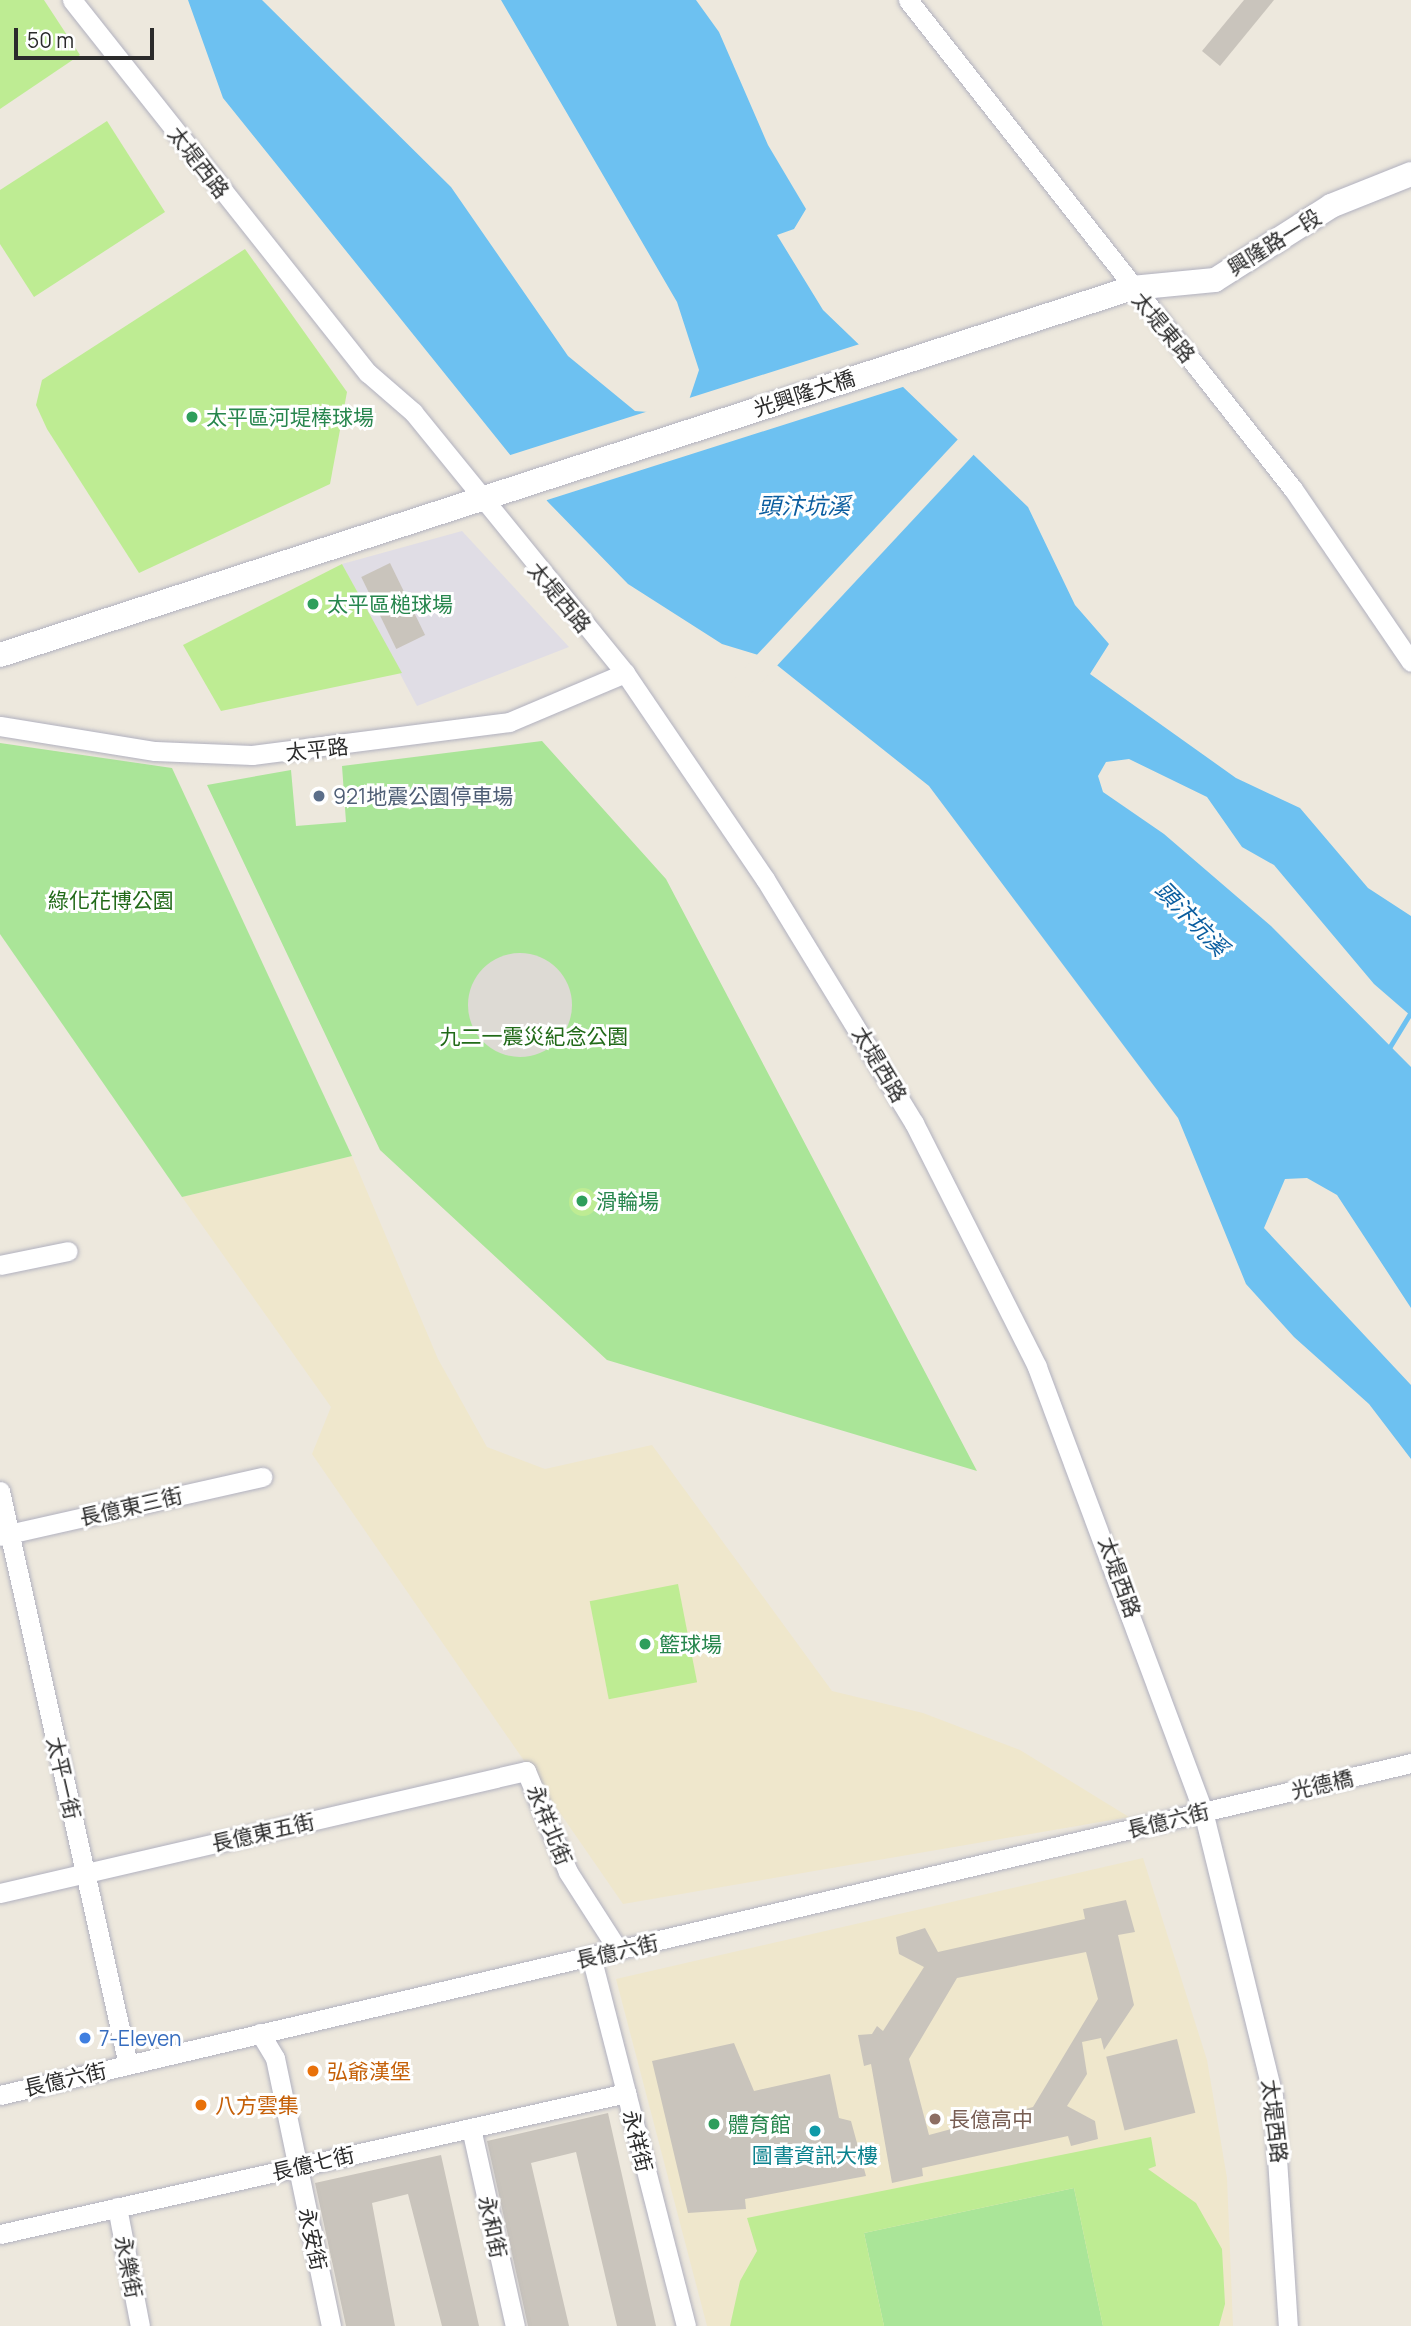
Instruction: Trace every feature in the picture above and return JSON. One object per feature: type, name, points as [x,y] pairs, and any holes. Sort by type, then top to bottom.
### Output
[{"type":"street","name":"太堤西路","points":[[72,0],[368,373],[413,412],[477,497],[625,673],[887,1073],[1003,1295],[1084,1480],[1203,1811],[1273,2096],[1289,2326]]},
{"type":"street","name":"太堤東路","points":[[908,0],[1132,289],[1293,489],[1411,662]]},
{"type":"street","name":"興隆路一段","points":[[1132,289],[1215,280],[1331,206],[1411,174]]},
{"type":"street","name":"光興隆大橋","points":[[477,497],[1132,289]]},
{"type":"street","points":[[0,655],[477,497]]},
{"type":"street","name":"太平路","points":[[0,726],[155,751],[252,755],[509,722],[625,673]]},
{"type":"street","points":[[0,1265],[68,1251]]},
{"type":"street","name":"長億東三街","points":[[5,1534],[262,1476]]},
{"type":"street","name":"太平一街","points":[[0,1491],[5,1534],[86,1873],[128,2064]]},
{"type":"street","name":"光德橋","points":[[1233,1805],[1411,1763]]},
{"type":"street","name":"長億東五街","points":[[0,1893],[526,1771]]},
{"type":"street","name":"永祥北街","points":[[526,1771],[568,1872],[618,1950]]},
{"type":"street","name":"長億六街","points":[[0,2095],[1233,1805]]},
{"type":"street","name":"永祥街","points":[[591,1956],[686,2326]]},
{"type":"street","name":"永安街","points":[[260,2033],[275,2058],[331,2326]]},
{"type":"street","name":"長億七街","points":[[0,2234],[626,2093]]},
{"type":"street","name":"永和街","points":[[471,2128],[515,2326]]},
{"type":"street","name":"永樂街","points":[[117,2207],[140,2326]]},
{"type":"shaded area","points":[[462,531],[569,647],[417,706],[342,564]]},
{"type":"shaded area","points":[[520,953],[540,957],[557,968],[568,985],[572,1005],[568,1025],[557,1042],[540,1053],[520,1057],[500,1053],[483,1042],[472,1025],[468,1005],[472,985],[483,968],[500,957]]},
{"type":"shaded area","points":[[352,1156],[438,1359],[487,1447],[545,1469],[652,1445],[832,1691],[923,1713],[1020,1750],[1129,1817],[623,1904],[312,1454],[331,1407],[182,1197]]},
{"type":"shaded area","name":"長億高中","points":[[1143,1858],[1207,2060],[1227,2178],[1233,2326],[707,2326],[616,1979]]},
{"type":"green space","points":[[0,0],[44,0],[80,55],[0,109]]},
{"type":"green space","points":[[107,121],[165,212],[34,297],[0,244],[0,190]]},
{"type":"green space","name":"太平區河堤棒球場","points":[[245,249],[347,392],[330,484],[139,573],[47,429],[36,405],[42,380]]},
{"type":"green space","name":"太平區槌球場","points":[[342,564],[402,673],[221,711],[183,645]]},
{"type":"green space","name":"九二一震災紀念公園","points":[[542,741],[666,879],[977,1471],[607,1360],[380,1150],[207,785],[291,770],[296,826],[346,822],[342,766]]},
{"type":"green space","name":"綠化花博公園","points":[[0,743],[172,768],[352,1156],[182,1197],[0,934]]},
{"type":"green space","name":"滑輪場","points":[[583,1188],[593,1192],[597,1202],[593,1212],[583,1216],[573,1212],[569,1202],[573,1192]]},
{"type":"green space","name":"籃球場","points":[[678,1584],[697,1682],[609,1699],[590,1601]]},
{"type":"green space","points":[[1151,2137],[1156,2166],[1148,2169],[1196,2203],[1222,2249],[1225,2304],[1219,2326],[1103,2326],[1074,2188],[864,2233],[884,2326],[730,2326],[740,2281],[757,2251],[747,2218]]},
{"type":"green space","points":[[1074,2188],[1103,2326],[884,2326],[864,2233]]},
{"type":"water","name":"頭汴坑溪","points":[[188,0],[262,0],[451,187],[568,356],[635,411],[673,414],[689,400],[699,370],[677,302],[501,0],[696,0],[719,32],[768,145],[806,209],[794,229],[777,235],[823,310],[1028,507],[1075,605],[1109,644],[1090,674],[1236,778],[1300,808],[1368,888],[1411,916],[1411,1016],[1374,984],[1274,865],[1242,847],[1207,797],[1129,759],[1106,762],[1098,776],[1103,792],[1164,834],[1271,926],[1411,1067],[1411,1308],[1337,1195],[1307,1178],[1285,1179],[1264,1228],[1411,1385],[1411,1459],[1369,1404],[1294,1337],[1246,1284],[1178,1118],[929,786],[768,658],[722,644],[628,584],[548,502],[223,98]]},
{"type":"pier","points":[[863,343],[909,385],[544,501],[507,456],[655,409],[672,410],[683,400]]},
{"type":"pier","points":[[961,436],[977,451],[747,698],[730,683]]},
{"type":"building","points":[[1244,0],[1274,0],[1220,66],[1202,51]]},
{"type":"building","points":[[390,563],[425,635],[396,649],[361,577]]},
{"type":"building","points":[[1126,1900],[1135,1932],[1118,1935],[1134,2005],[1104,2050],[1101,2038],[1082,2042],[1087,2074],[1067,2106],[1095,2121],[1098,2139],[1071,2146],[1068,2136],[922,2168],[923,2176],[892,2183],[871,2064],[864,2066],[858,2035],[872,2034],[877,2026],[883,2031],[924,1967],[899,1954],[896,1937],[925,1928],[938,1952],[1085,1919],[1083,1909]],"holes":[[[1086,1952],[1098,1999],[1033,2107],[929,2135],[909,2059],[957,1978]]]},
{"type":"building","points":[[1177,2039],[1195,2113],[1125,2130],[1106,2057]]},
{"type":"building","points":[[734,2043],[754,2091],[830,2074],[839,2118],[851,2121],[866,2176],[745,2199],[746,2209],[688,2213],[652,2061]]},
{"type":"building","points":[[608,2113],[656,2326],[617,2326],[576,2152],[531,2163],[569,2326],[528,2326],[487,2141]]},
{"type":"building","points":[[441,2155],[479,2326],[442,2326],[408,2194],[372,2203],[395,2326],[346,2326],[315,2183]]},
{"type":"waterway","points":[[1389,1048],[1411,1012]]},
{"type":"place","name":"太平區河堤棒球場","points":[[192,417]]},
{"type":"place","name":"太平區槌球場","points":[[313,604]]},
{"type":"place","name":"921地震公園停車場","points":[[319,796]]},
{"type":"place","name":"滑輪場","points":[[582,1201]]},
{"type":"place","name":"籃球場","points":[[645,1644]]},
{"type":"place","name":"7-Eleven","points":[[85,2038]]},
{"type":"place","name":"弘爺漢堡","points":[[313,2071]]},
{"type":"place","name":"八方雲集","points":[[201,2105]]},
{"type":"place","name":"長億高中","points":[[935,2119]]},
{"type":"place","name":"體育館","points":[[714,2124]]},
{"type":"place","name":"圖書資訊大樓","points":[[815,2131]]}]
